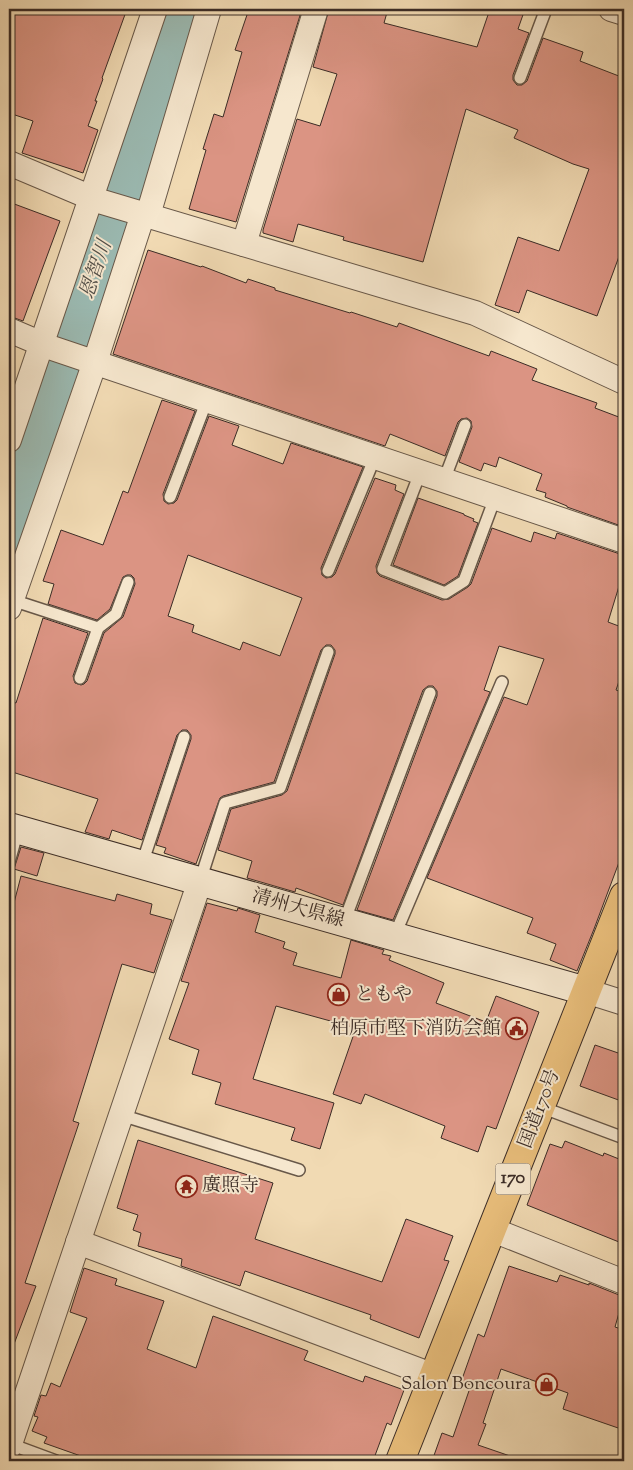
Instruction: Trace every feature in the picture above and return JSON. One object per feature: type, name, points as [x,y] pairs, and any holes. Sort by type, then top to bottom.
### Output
[{"type":"highway","name":"国道170号","points":[[400,1461],[624,896]]},
{"type":"main road","name":"清州大県線","points":[[14,828],[586,991]]},
{"type":"street","points":[[9,440],[45,346],[95,199],[155,9]]},
{"type":"street","points":[[10,604],[91,361],[143,214],[209,9]]},
{"type":"street","points":[[244,244],[316,9]]},
{"type":"street","points":[[611,9],[624,14]]},
{"type":"street","points":[[9,163],[95,199],[475,312],[624,382]]},
{"type":"street","points":[[9,330],[45,346],[624,541]]},
{"type":"street","points":[[9,1446],[200,881]]},
{"type":"street","points":[[586,991],[624,1003]]},
{"type":"street","points":[[493,1230],[624,1282]]},
{"type":"street","points":[[78,1242],[434,1376]]},
{"type":"lane","points":[[520,78],[546,9]]},
{"type":"lane","points":[[170,497],[207,400]]},
{"type":"lane","points":[[444,480],[465,425]]},
{"type":"lane","points":[[328,571],[375,457]]},
{"type":"lane","points":[[420,473],[383,569],[445,593],[464,581],[495,498]]},
{"type":"lane","points":[[80,678],[98,628],[116,614],[128,582]]},
{"type":"lane","points":[[10,604],[98,628]]},
{"type":"lane","points":[[200,881],[224,803],[280,788],[328,652]]},
{"type":"lane","points":[[394,937],[502,682]]},
{"type":"lane","points":[[344,922],[430,692]]},
{"type":"lane","points":[[142,864],[184,737]]},
{"type":"lane","points":[[9,862],[14,828]]},
{"type":"lane","points":[[541,1106],[624,1138]]},
{"type":"lane","points":[[121,1115],[299,1170]]},
{"type":"lane","points":[[9,1446],[56,1461]]},
{"type":"building","points":[[12,9],[127,9],[102,78],[95,101],[97,101],[88,126],[98,130],[83,173],[22,153],[33,121],[9,113],[9,18]]},
{"type":"building","points":[[249,9],[302,9],[236,222],[189,209],[206,150],[203,149],[214,114],[223,117],[242,52],[235,50]]},
{"type":"building","points":[[329,9],[388,9],[384,23],[477,47],[490,9],[525,9],[518,29],[529,33],[513,75],[513,80],[517,85],[522,85],[527,81],[543,38],[583,52],[580,61],[624,78],[624,243],[597,316],[527,290],[519,313],[495,305],[518,237],[559,251],[589,169],[514,138],[518,130],[466,109],[423,262],[343,240],[344,237],[298,224],[293,242],[263,233],[297,119],[320,126],[337,74],[313,67]]},
{"type":"building","points":[[9,202],[60,221],[23,321],[9,316]]},
{"type":"building","points":[[148,250],[202,266],[246,283],[248,279],[275,288],[275,290],[397,327],[399,323],[489,356],[491,351],[537,369],[532,380],[597,403],[595,408],[624,419],[624,527],[567,507],[545,497],[546,493],[536,490],[542,474],[499,457],[496,467],[484,463],[481,471],[459,462],[472,427],[471,421],[467,418],[461,419],[458,422],[445,456],[390,434],[385,446],[113,354]]},
{"type":"building","points":[[162,400],[195,411],[163,494],[164,501],[168,504],[174,503],[177,500],[209,416],[239,426],[232,445],[283,464],[291,443],[363,467],[321,568],[322,575],[326,578],[332,577],[335,574],[375,478],[396,485],[395,490],[404,494],[376,566],[377,573],[380,576],[442,600],[449,599],[471,584],[492,528],[531,542],[534,532],[555,539],[557,533],[624,554],[624,570],[608,622],[624,628],[624,667],[616,690],[624,693],[624,849],[577,971],[550,960],[556,944],[527,933],[533,918],[427,878],[504,697],[527,705],[544,659],[499,646],[484,690],[490,692],[393,920],[357,910],[437,696],[437,691],[433,686],[428,686],[423,690],[343,905],[296,888],[295,892],[247,878],[252,861],[218,850],[231,809],[282,795],[287,791],[335,654],[335,650],[331,645],[326,645],[321,650],[274,782],[220,798],[196,864],[164,853],[166,848],[156,845],[191,739],[191,735],[187,730],[182,730],[177,735],[142,840],[112,830],[109,839],[85,832],[98,799],[9,771],[9,701],[16,703],[43,618],[88,633],[73,676],[75,683],[84,684],[87,681],[104,633],[123,617],[135,584],[134,578],[131,575],[123,577],[110,609],[97,620],[48,604],[54,584],[43,581],[61,530],[103,545],[123,491],[128,493]],"holes":[[[188,555],[302,598],[280,656],[243,642],[240,650],[192,632],[194,625],[168,616]]]},
{"type":"building","points":[[418,498],[464,514],[478,523],[458,576],[444,585],[393,565]]},
{"type":"building","points":[[21,847],[44,853],[37,876],[14,869]]},
{"type":"building","points":[[21,876],[115,901],[117,894],[152,904],[150,914],[172,920],[154,973],[122,964],[73,1121],[79,1123],[25,1283],[36,1286],[11,1352],[9,1351],[9,922]]},
{"type":"building","points":[[207,903],[237,911],[238,908],[260,915],[255,932],[285,942],[283,948],[297,953],[293,965],[341,978],[351,940],[384,950],[382,954],[391,956],[389,960],[444,983],[436,1003],[486,1022],[496,996],[539,1012],[496,1129],[487,1126],[478,1152],[441,1138],[445,1126],[365,1094],[361,1104],[333,1094],[356,1028],[276,1006],[253,1079],[334,1103],[320,1149],[291,1140],[295,1128],[215,1104],[221,1083],[192,1074],[199,1050],[169,1039],[189,983],[181,981]]},
{"type":"building","points":[[595,1045],[624,1055],[624,1102],[580,1086]]},
{"type":"building","points":[[138,1140],[273,1183],[255,1239],[382,1282],[406,1219],[453,1236],[444,1260],[449,1261],[419,1338],[370,1319],[371,1315],[245,1271],[240,1286],[181,1266],[182,1259],[138,1246],[141,1233],[133,1230],[138,1215],[117,1208]]},
{"type":"building","points":[[565,1141],[603,1156],[604,1153],[624,1161],[624,1244],[527,1205],[550,1144],[562,1148]]},
{"type":"building","points":[[509,1266],[557,1282],[560,1275],[624,1295],[615,1327],[624,1330],[624,1430],[563,1409],[568,1393],[501,1369],[483,1423],[486,1424],[478,1445],[513,1457],[513,1461],[432,1461],[442,1433],[453,1437],[471,1385],[461,1382],[478,1334],[484,1337]]},
{"type":"building","points":[[84,1268],[117,1279],[115,1285],[164,1301],[147,1349],[196,1368],[213,1316],[308,1351],[304,1360],[363,1382],[365,1376],[404,1390],[391,1425],[387,1423],[373,1461],[95,1461],[44,1443],[47,1437],[32,1431],[38,1417],[34,1416],[41,1395],[46,1396],[51,1383],[60,1387],[87,1318],[70,1312]]},
{"type":"waterway","name":"恩智川","points":[[9,529],[126,182],[180,9]]},
{"type":"place","name":"ともや","points":[[339,995]]},
{"type":"place","name":"柏原市堅下消防会館","points":[[517,1029]]},
{"type":"place","name":"廣照寺","points":[[186,1186]]},
{"type":"place","name":"Salon Boncoura","points":[[547,1384]]}]
